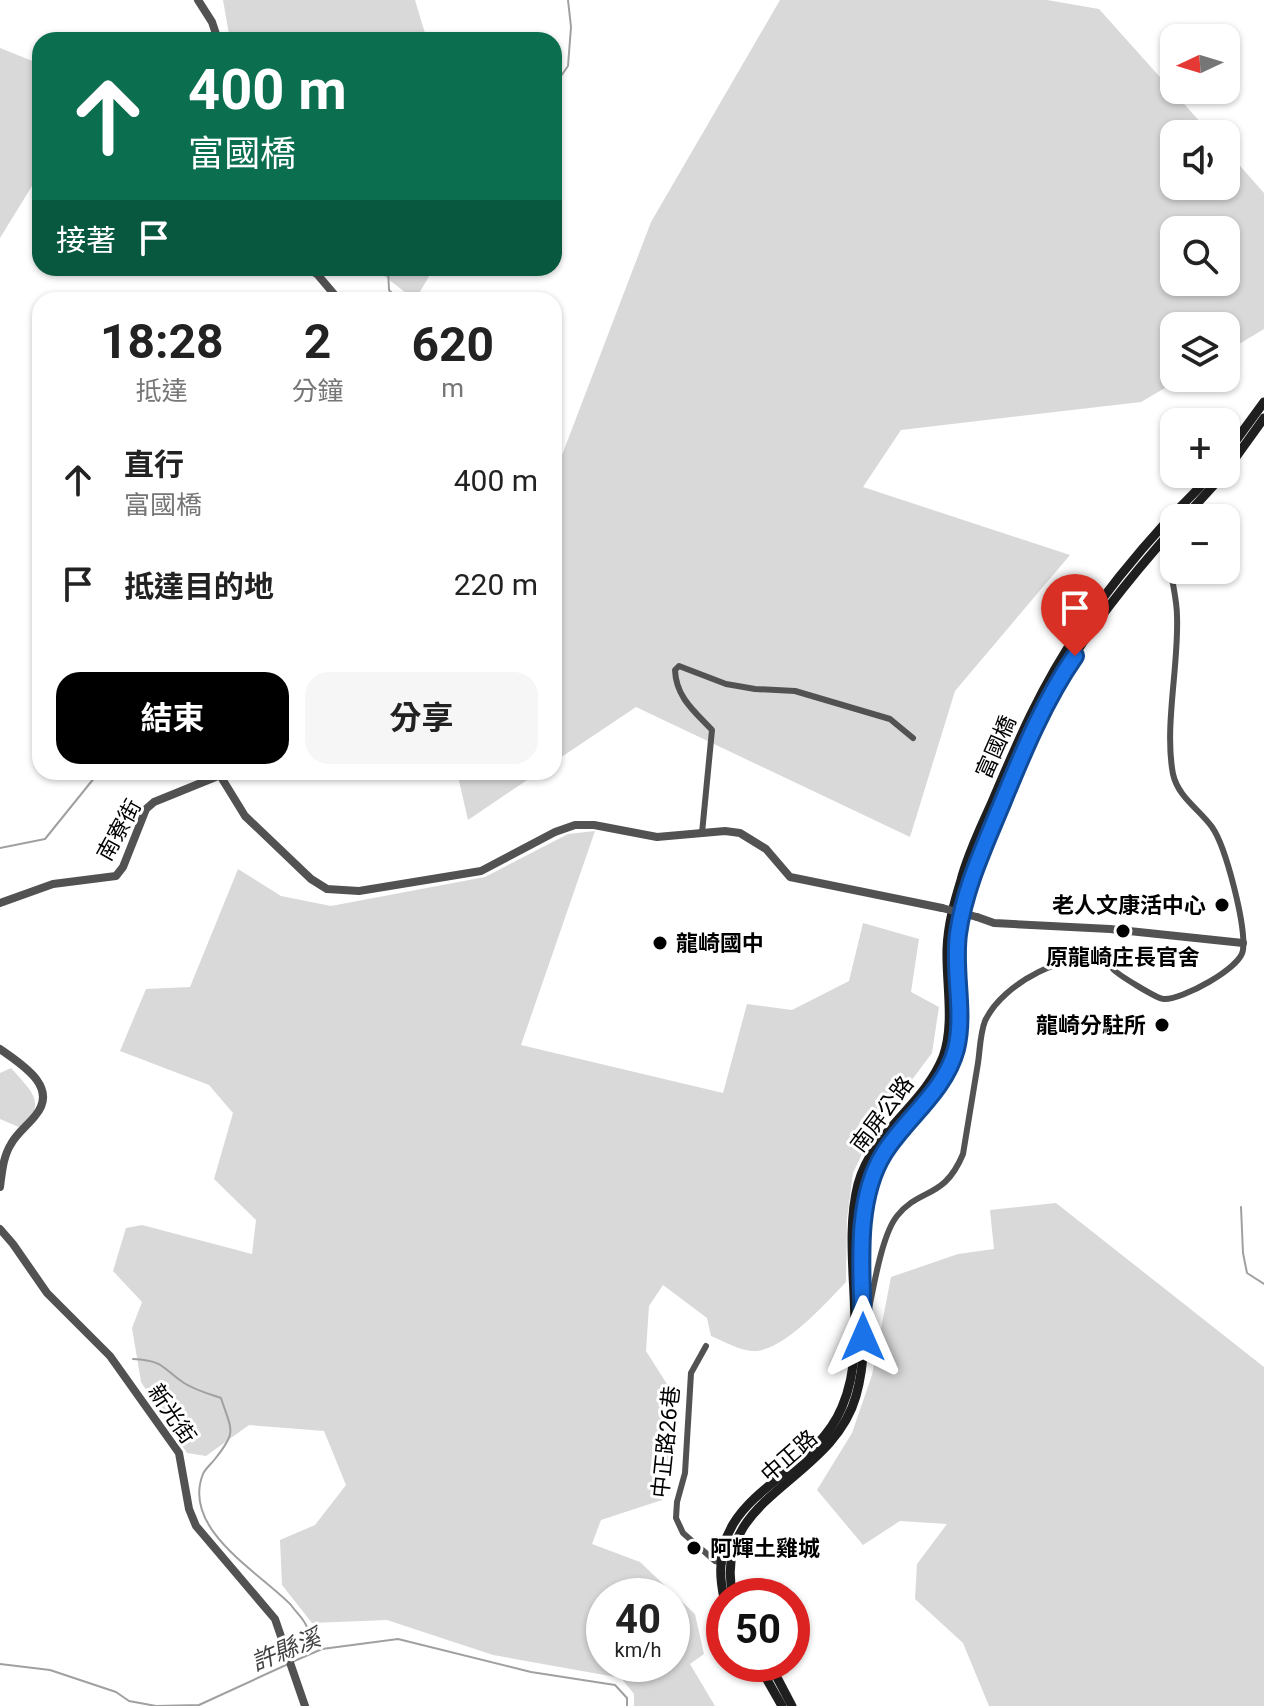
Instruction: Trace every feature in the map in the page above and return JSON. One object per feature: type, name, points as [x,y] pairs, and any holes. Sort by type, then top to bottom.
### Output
[{"type":"main road","points":[[1240,435],[1264,402]]},
{"type":"main road","points":[[1240,452],[1264,418]]},
{"type":"main road","points":[[1188,504],[1200,488]]},
{"type":"main road","points":[[1197,504],[1211,488]]},
{"type":"main road","name":"富國橋","points":[[962,893],[1064,672],[1160,538]]},
{"type":"main road","name":"南屏公路","points":[[863,1337],[864,1207],[872,1177],[886,1150],[939,1084],[953,1060],[958,1033],[958,934],[962,893]]},
{"type":"main road","name":"南屏公路","points":[[852,1363],[853,1221],[859,1182],[878,1143],[930,1079],[943,1055],[948,1031],[948,932],[962,893]]},
{"type":"main road","name":"中正路","points":[[729,1578],[726,1564],[751,1515],[826,1450],[845,1424],[857,1394],[863,1337]]},
{"type":"main road","name":"中正路","points":[[725,1578],[728,1533],[740,1512],[828,1431],[841,1410],[852,1363]]},
{"type":"main road","points":[[768,1682],[782,1706]]},
{"type":"main road","points":[[779,1682],[792,1706]]},
{"type":"street","points":[[198,0],[215,32]]},
{"type":"street","points":[[319,276],[332,292]]},
{"type":"street","points":[[852,1363],[863,1337],[892,1223],[907,1207],[947,1183],[963,1154],[984,1025],[1008,994],[1037,972],[1082,956],[1095,955],[1109,957],[1114,971],[1158,998],[1174,998],[1208,982],[1237,963],[1242,954],[1237,902],[1221,843],[1211,825],[1182,793],[1173,773],[1170,738],[1177,616],[1173,584]]},
{"type":"street","points":[[702,833],[712,730],[683,699],[676,686],[675,670],[679,666],[726,684],[795,691],[877,715],[890,719],[913,738]]},
{"type":"street","name":"南寮街","points":[[0,903],[53,884],[116,876],[123,867],[146,809],[154,802],[209,780]]},
{"type":"street","points":[[227,780],[245,816],[311,879],[327,889],[344,892],[481,871],[575,825],[605,826],[657,837],[740,833],[766,849],[790,877],[942,908],[994,923],[1110,929],[1243,943]]},
{"type":"street","points":[[0,1049],[36,1077],[43,1105],[9,1146],[2,1165],[0,1187]]},
{"type":"street","name":"新光街","points":[[0,1229],[47,1293],[110,1356],[179,1453],[189,1509],[196,1526],[275,1619],[305,1706]]},
{"type":"street","name":"中正路26巷","points":[[706,1346],[691,1373],[685,1473],[676,1518],[683,1533],[715,1561],[726,1564]]},
{"type":"shaded area","points":[[223,0],[415,0],[425,32],[229,32]]},
{"type":"shaded area","points":[[780,0],[1047,0],[1099,9],[1160,77],[1160,104],[1184,104],[1198,120],[1160,120],[1160,200],[1240,200],[1240,166],[1264,193],[1264,329],[1240,344],[1240,312],[1160,312],[1160,391],[1141,402],[901,430],[863,487],[1070,555],[955,691],[910,837],[636,707],[562,757],[562,455],[651,222]]},
{"type":"shaded area","points":[[0,48],[32,61],[32,186],[0,238]]},
{"type":"shaded area","points":[[384,276],[429,276],[420,292],[405,292]]},
{"type":"shaded area","points":[[459,780],[527,780],[468,820]]},
{"type":"shaded area","points":[[595,831],[521,1045],[723,1093],[747,1004],[792,1010],[849,981],[863,923],[919,939],[911,992],[939,1007],[932,1053],[872,1133],[853,1173],[847,1219],[846,1282],[827,1302],[790,1336],[777,1344],[752,1351],[711,1336],[707,1318],[663,1285],[649,1306],[646,1351],[672,1392],[673,1458],[662,1500],[601,1520],[592,1544],[640,1562],[657,1578],[586,1578],[586,1672],[493,1655],[387,1620],[312,1623],[282,1585],[280,1540],[315,1525],[346,1485],[324,1431],[249,1425],[206,1456],[187,1453],[141,1382],[132,1328],[142,1302],[113,1271],[126,1228],[142,1225],[252,1254],[256,1220],[214,1179],[233,1113],[209,1085],[120,1051],[146,989],[190,987],[238,869],[281,896],[331,906],[485,877],[568,834]]},
{"type":"shaded area","points":[[11,1068],[34,1097],[34,1111],[21,1128],[0,1119],[0,1073]]},
{"type":"shaded area","points":[[1056,1203],[1264,1367],[1264,1706],[989,1706],[963,1643],[915,1599],[917,1564],[947,1524],[900,1521],[863,1545],[817,1490],[852,1433],[872,1375],[891,1277],[958,1254],[994,1249],[990,1210]]},
{"type":"shaded area","points":[[690,1609],[695,1614],[704,1654],[690,1664]]},
{"type":"shaded area","points":[[690,1664],[715,1706],[634,1706],[634,1694],[624,1682],[690,1682]]},
{"type":"waterway","points":[[562,75],[568,66],[571,27],[568,0]]},
{"type":"waterway","points":[[388,276],[391,292]]},
{"type":"waterway","points":[[0,848],[45,839],[93,780]]},
{"type":"waterway","points":[[1241,1207],[1247,1273],[1264,1284]]},
{"type":"waterway","points":[[133,1359],[158,1364],[188,1385],[221,1398],[230,1431],[222,1450],[203,1474],[199,1494],[203,1513],[227,1548],[291,1605],[322,1649]]},
{"type":"waterway","name":"許縣溪","points":[[292,1662],[322,1649],[398,1639],[531,1672],[615,1685],[627,1698],[627,1706]]},
{"type":"waterway","name":"許縣溪","points":[[0,1664],[50,1670],[116,1692],[129,1701],[156,1706],[199,1705],[286,1665]]},
{"type":"place","name":"老人文康活中心","points":[[1222,905]]},
{"type":"place","name":"原龍崎庄長官舍","points":[[1123,931]]},
{"type":"place","name":"龍崎國中","points":[[660,943]]},
{"type":"place","name":"龍崎分駐所","points":[[1162,1025]]},
{"type":"place","name":"阿輝土雞城","points":[[694,1548]]},
{"type":"route","points":[[863,1337],[864,1207],[872,1177],[886,1150],[939,1084],[953,1060],[958,1033],[958,934],[972,876],[1013,777],[1064,672],[1075,656]]}]
